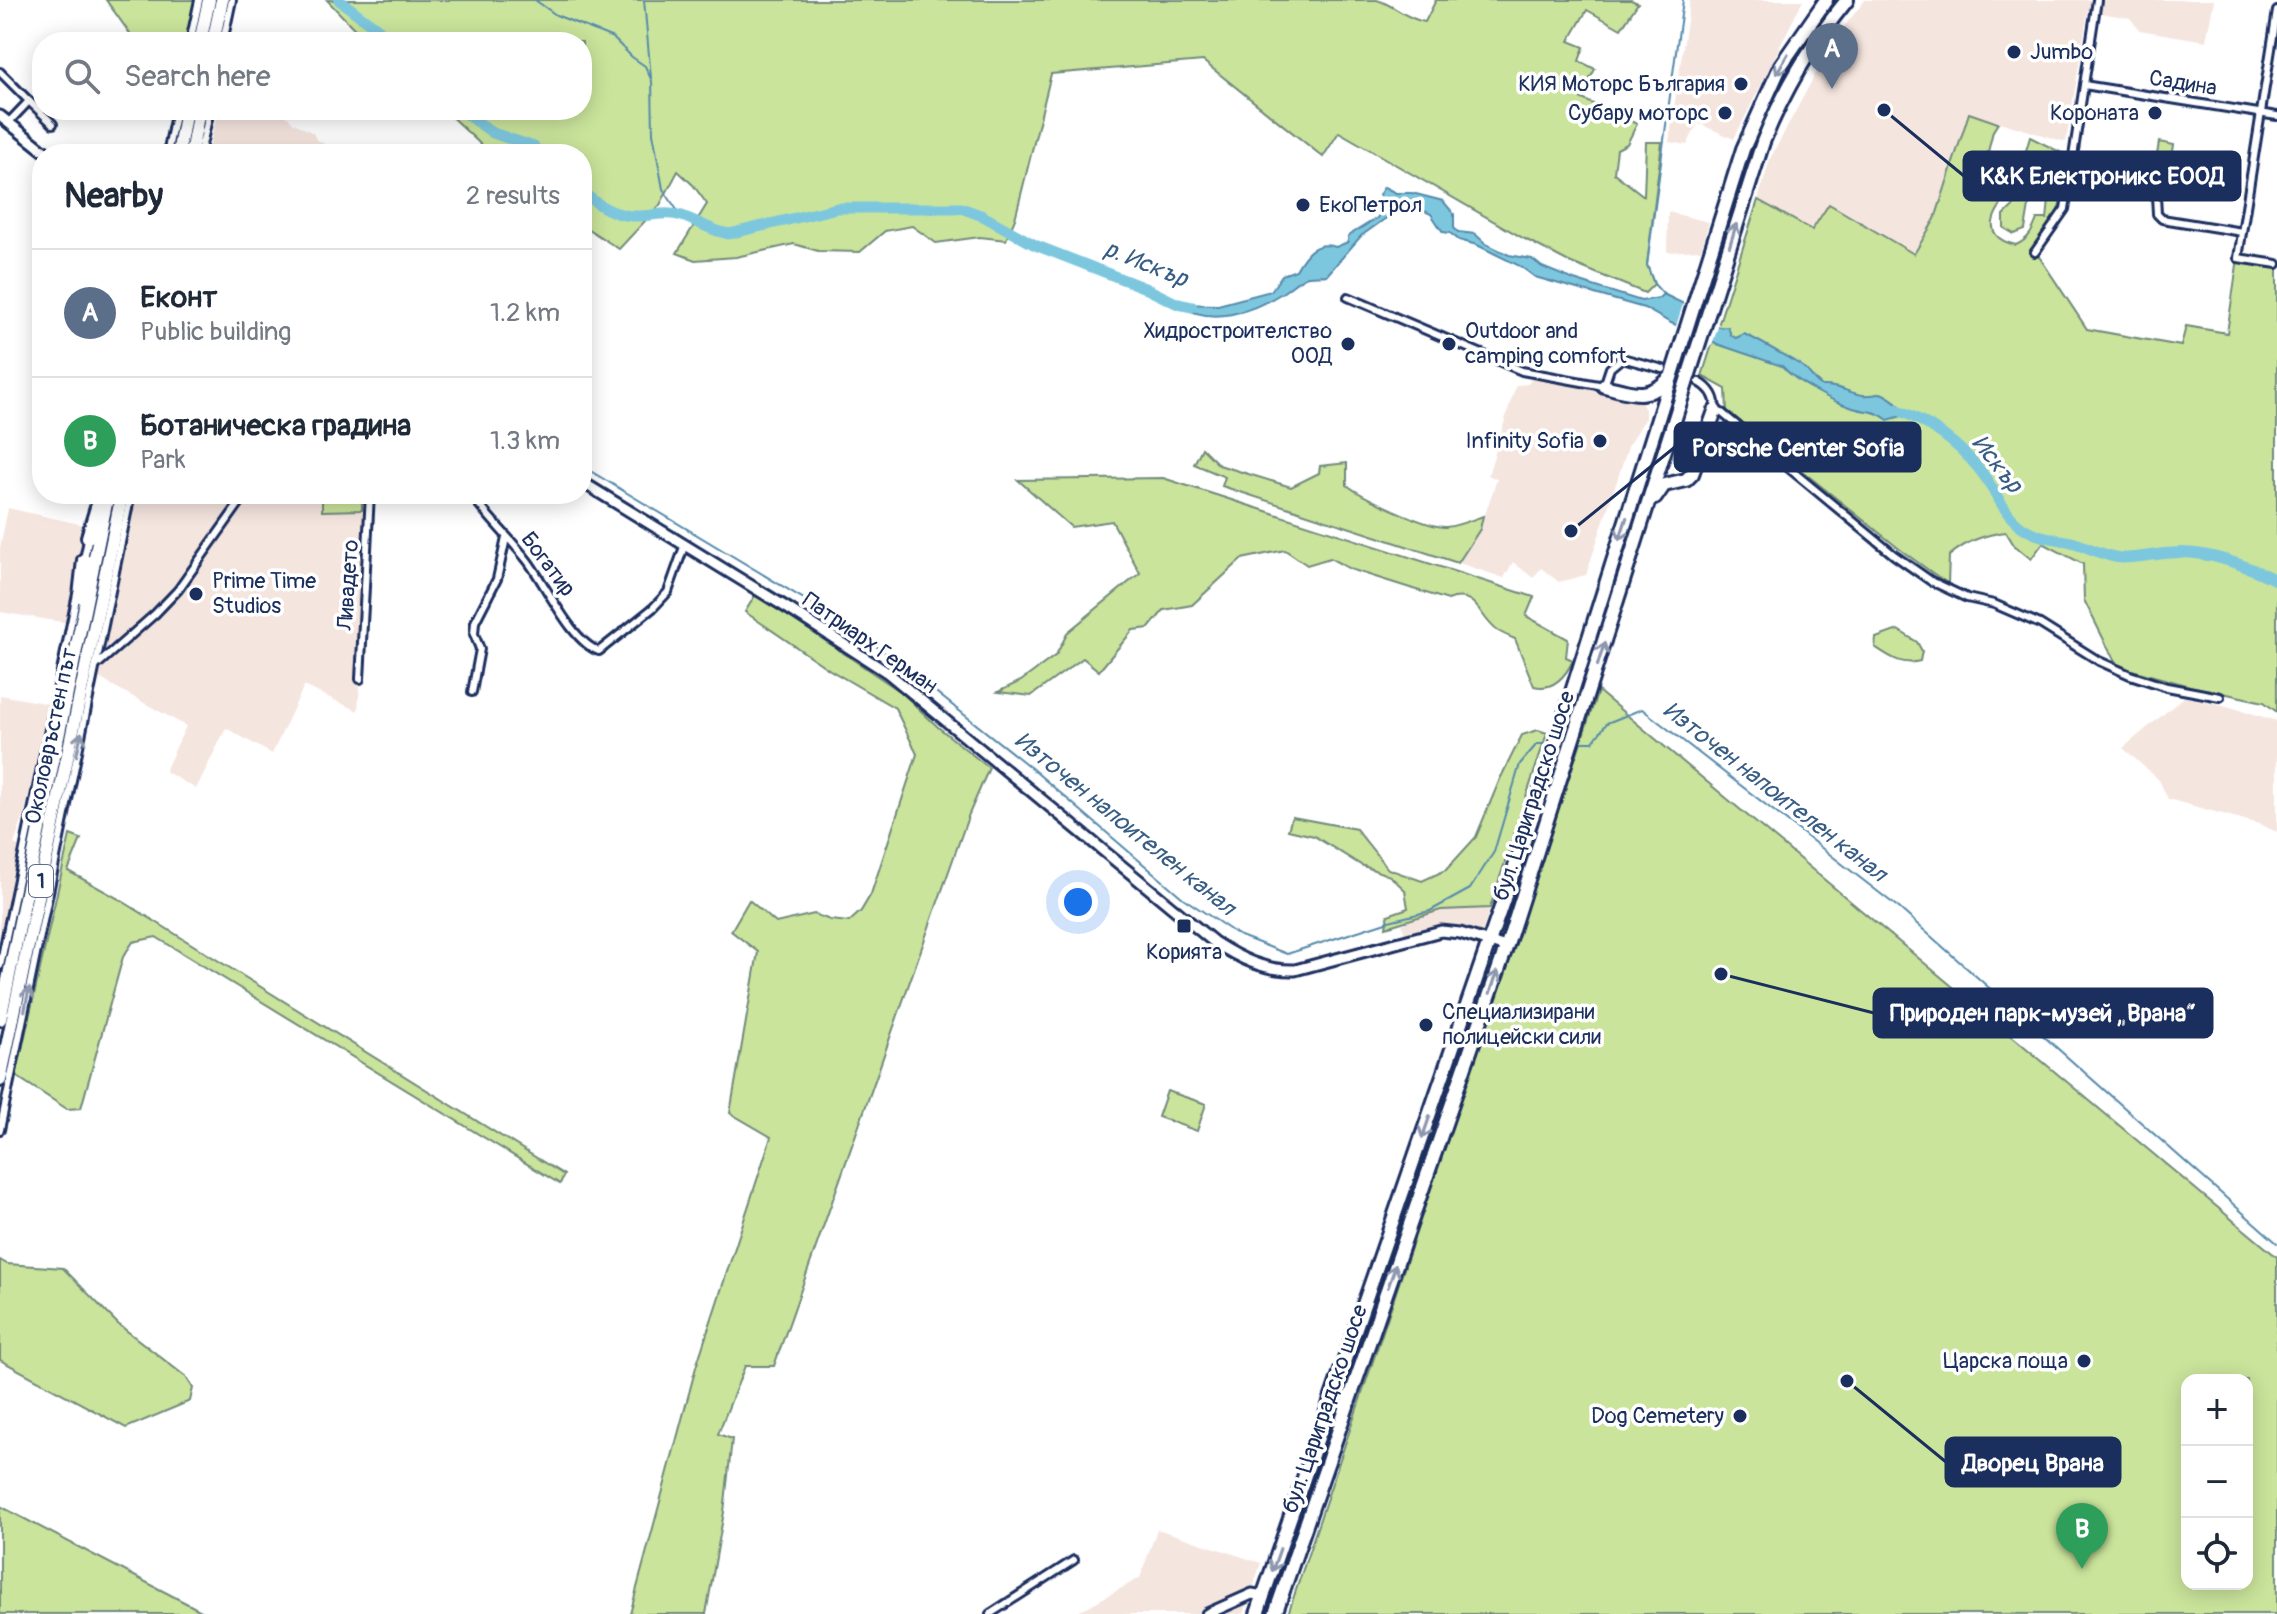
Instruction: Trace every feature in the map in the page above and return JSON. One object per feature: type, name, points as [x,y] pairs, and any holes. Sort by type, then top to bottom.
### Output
[{"type":"highway","points":[[202,32],[209,0]]},
{"type":"highway","points":[[215,32],[222,0]]},
{"type":"highway","name":"бул. Цариградско шосе","points":[[1257,1614],[1549,767],[1656,425],[1667,373],[1680,352],[1743,149],[1781,65],[1826,0]]},
{"type":"highway","name":"бул. Цариградско шосе","points":[[1275,1614],[1506,947],[1771,124],[1805,57],[1847,0]]},
{"type":"highway","points":[[180,144],[184,120]]},
{"type":"highway","points":[[193,144],[197,120]]},
{"type":"highway","points":[[1604,386],[1639,394],[1656,391],[1667,373]]},
{"type":"highway","points":[[1639,394],[1652,407],[1656,425]]},
{"type":"highway","points":[[1640,530],[1660,490],[1686,480],[1692,474],[1715,411]]},
{"type":"highway","points":[[1670,435],[1667,469],[1675,482]]},
{"type":"highway","points":[[88,537],[96,504]]},
{"type":"highway","name":"Околовръстен път","points":[[0,1019],[106,504]]},
{"type":"highway","name":"Околовръстен път","points":[[0,1080],[83,682],[124,504]]},
{"type":"highway","points":[[119,552],[125,504]]},
{"type":"highway","points":[[75,655],[84,560]]},
{"type":"highway","points":[[83,682],[115,568]]},
{"type":"street","points":[[192,32],[199,0]]},
{"type":"street","points":[[225,32],[232,0]]},
{"type":"street","points":[[2035,252],[2065,209],[2097,0]]},
{"type":"street","points":[[2277,11],[2238,258],[2277,264]]},
{"type":"street","points":[[0,72],[32,104]]},
{"type":"street","name":"Садина","points":[[2084,85],[2277,116]]},
{"type":"street","points":[[29,101],[4,120],[35,144]]},
{"type":"street","points":[[49,120],[53,124]]},
{"type":"street","points":[[169,144],[174,120]]},
{"type":"street","points":[[202,144],[208,120]]},
{"type":"street","points":[[2071,178],[2152,192],[2156,196],[2157,214],[2162,219],[2242,232]]},
{"type":"street","points":[[1348,297],[1522,371],[1604,386],[1610,368],[1622,358],[1667,373]]},
{"type":"street","points":[[1699,382],[1711,391],[1715,411],[1722,413],[1894,555],[1931,581],[1967,598],[1994,604],[2040,624],[2122,672],[2167,687],[2220,697]]},
{"type":"street","name":"Патриарх Герман","points":[[592,488],[888,673],[1214,942],[1243,959],[1273,969],[1295,970],[1441,931],[1460,933],[1506,947]]},
{"type":"street","points":[[95,668],[178,590],[239,504]]},
{"type":"street","name":"Ливадето","points":[[360,679],[369,504]]},
{"type":"street","name":"Богатир","points":[[479,504],[529,563],[582,640],[599,651],[653,608],[668,592],[685,544]]},
{"type":"street","points":[[0,966],[88,537]]},
{"type":"street","points":[[472,692],[480,649],[474,634],[475,622],[497,579],[506,538]]},
{"type":"street","points":[[0,1130],[119,552]]},
{"type":"street","points":[[100,644],[116,647]]},
{"type":"street","points":[[990,1614],[1074,1560]]},
{"type":"street","points":[[1207,1614],[1252,1594],[1263,1596]]},
{"type":"shaded area","points":[[1690,0],[1803,0],[1734,139],[1698,123],[1687,145],[1669,142]]},
{"type":"shaded area","points":[[1865,0],[2214,0],[2206,41],[2139,30],[2130,18],[2088,11],[2066,142],[1969,113],[1935,219],[1914,254],[1830,204],[1813,231],[1758,200],[1770,159],[1833,41]]},
{"type":"shaded area","points":[[216,120],[291,120],[313,133],[324,144],[210,144]]},
{"type":"shaded area","points":[[1668,212],[1709,222],[1701,250],[1667,252]]},
{"type":"shaded area","points":[[1533,377],[1597,388],[1641,402],[1645,410],[1645,419],[1629,444],[1586,575],[1559,582],[1541,568],[1533,578],[1513,562],[1504,578],[1459,563],[1480,529],[1497,479],[1488,475],[1516,385],[1528,384]]},
{"type":"shaded area","points":[[134,504],[372,504],[358,711],[304,686],[272,754],[226,728],[196,789],[165,771],[186,726],[99,678]]},
{"type":"shaded area","points":[[8,508],[88,526],[68,623],[0,612],[0,548]]},
{"type":"shaded area","points":[[0,695],[50,704],[23,819],[14,844],[19,846],[2,936],[0,936]]},
{"type":"shaded area","points":[[2184,697],[2277,721],[2277,832],[2259,824],[2168,799],[2159,780],[2123,748]]},
{"type":"shaded area","points":[[1490,908],[1482,933],[1435,926],[1405,935],[1402,924],[1441,910]]},
{"type":"shaded area","points":[[1157,1529],[1261,1563],[1244,1614],[1074,1614],[1140,1578]]},
{"type":"green space","points":[[106,0],[195,0],[189,32],[129,32]]},
{"type":"green space","points":[[327,0],[1377,0],[1425,22],[1436,0],[1631,0],[1638,3],[1621,29],[1587,10],[1569,41],[1584,47],[1579,61],[1595,69],[1580,98],[1637,124],[1627,144],[1617,149],[1614,173],[1644,196],[1646,142],[1662,142],[1647,265],[1654,284],[1645,293],[1569,262],[1339,132],[1323,157],[1203,61],[1051,74],[1015,219],[1006,240],[980,237],[936,243],[912,226],[885,231],[860,252],[818,251],[794,244],[736,257],[695,260],[677,253],[707,204],[678,171],[660,205],[619,249],[592,231],[592,144],[480,144],[455,120],[592,120],[592,32],[357,32]]},
{"type":"green space","points":[[1835,0],[1841,0],[1787,80],[1762,135],[1730,225],[1725,224],[1756,135],[1782,79],[1815,25]]},
{"type":"green space","points":[[1969,113],[1998,123],[1993,131],[1983,173],[2016,185],[2030,137],[2066,155],[2062,172],[2036,173],[2027,177],[2009,195],[1997,212],[1993,228],[2003,241],[2016,245],[2020,243],[2030,235],[2037,219],[2047,219],[2049,200],[2042,199],[2044,191],[2050,186],[2062,190],[2056,215],[2030,250],[2040,258],[2087,329],[2181,346],[2186,326],[2227,333],[2238,258],[2277,264],[2277,712],[2264,702],[2117,666],[2084,600],[2083,564],[2043,543],[2031,559],[2014,545],[2006,532],[1962,546],[1949,556],[1948,584],[1727,411],[1726,389],[1702,376],[1758,200],[1812,230],[1829,204],[1914,254],[1935,219]]},
{"type":"green space","points":[[2159,142],[2174,145],[2170,170],[2155,168]]},
{"type":"green space","points":[[2032,188],[2025,230],[2014,234],[2004,228],[2004,215]]},
{"type":"green space","points":[[1665,416],[1669,418],[1505,935],[1531,839]]},
{"type":"green space","points":[[1202,448],[1219,465],[1291,487],[1319,473],[1320,466],[1347,463],[1347,485],[1380,504],[1437,526],[1446,527],[1483,516],[1480,529],[1458,563],[1222,486],[1225,477],[1194,464]]},
{"type":"green space","points":[[1163,478],[1534,597],[1526,616],[1568,639],[1566,657],[1573,660],[1558,681],[1547,686],[1534,686],[1515,639],[1498,631],[1477,606],[1465,598],[1448,600],[1350,569],[1330,558],[1307,565],[1285,550],[1242,559],[1192,605],[1164,610],[1149,628],[1133,630],[1099,671],[1083,658],[1031,696],[998,692],[1021,681],[1056,655],[1068,632],[1140,573],[1112,521],[1071,527],[1018,480]]},
{"type":"green space","points":[[322,504],[362,504],[362,510],[322,511]]},
{"type":"green space","points":[[756,594],[901,692],[989,768],[969,814],[774,1366],[745,1366],[718,1434],[732,1439],[724,1512],[706,1614],[630,1614],[696,1367],[771,1137],[730,1113],[758,952],[731,931],[749,900],[776,923],[814,914],[849,922],[861,911],[871,894],[917,754],[895,708],[830,670],[745,612]]},
{"type":"green space","points":[[1898,630],[1917,642],[1922,651],[1920,661],[1902,661],[1875,647],[1876,638]]},
{"type":"green space","points":[[1598,691],[2277,1257],[2277,1614],[1288,1614]]},
{"type":"green space","points":[[1538,730],[1547,733],[1490,908],[1441,910],[1386,927],[1388,915],[1408,908],[1405,890],[1390,876],[1361,865],[1314,836],[1288,830],[1292,817],[1356,829],[1388,869],[1422,881],[1446,870],[1476,837],[1522,735]]},
{"type":"green space","points":[[70,835],[81,839],[68,871],[119,899],[564,1175],[560,1184],[156,937],[133,942],[123,957],[81,1108],[67,1109],[16,1076]]},
{"type":"green space","points":[[1488,973],[1460,1069],[1276,1594],[1273,1587]]},
{"type":"green space","points":[[1167,1091],[1206,1104],[1197,1131],[1158,1117]]},
{"type":"green space","points":[[0,1260],[7,1264],[63,1268],[118,1324],[186,1377],[193,1388],[190,1401],[126,1428],[0,1360]]},
{"type":"green space","points":[[0,1506],[207,1614],[0,1614]]},
{"type":"water","points":[[1384,187],[1396,193],[1412,193],[1443,201],[1454,214],[1454,228],[1458,232],[1475,234],[1486,244],[1509,255],[1532,259],[1542,267],[1574,280],[1641,301],[1659,298],[1663,294],[1682,303],[1708,324],[1728,327],[1736,338],[1744,334],[1799,364],[1822,386],[1864,395],[1881,393],[1909,414],[1888,420],[1845,405],[1805,385],[1782,366],[1717,344],[1644,308],[1535,277],[1520,266],[1443,232],[1431,214],[1414,206],[1403,206],[1361,236],[1327,275],[1305,277],[1258,306],[1217,316],[1190,311],[1178,304],[1218,305],[1271,291],[1282,275],[1296,270],[1316,247],[1336,247],[1348,242],[1348,236],[1377,218],[1385,206],[1379,195]]},
{"type":"pier","points":[[1684,301],[1703,317],[1719,324],[1712,345],[1675,329]]},
{"type":"waterway","name":"р. Искър","points":[[339,0],[381,32]]},
{"type":"waterway","name":"р. Искър","points":[[535,0],[556,15],[613,38],[645,66],[652,81],[653,133],[663,189],[681,216]]},
{"type":"waterway","points":[[644,0],[651,78]]},
{"type":"waterway","points":[[1664,295],[1654,284],[1647,265],[1683,0]]},
{"type":"waterway","name":"р. Искър","points":[[475,120],[493,133],[525,144]]},
{"type":"waterway","name":"р. Искър","points":[[592,199],[601,206],[630,216],[676,215],[729,234],[837,208],[961,208],[983,216],[1035,245],[1192,307]]},
{"type":"waterway","name":"Искър","points":[[1896,409],[1931,427],[1961,450],[1986,478],[2008,513],[2033,533],[2116,557],[2184,553],[2212,556],[2253,569],[2277,581]]},
{"type":"waterway","name":"Източен напоителен канал","points":[[592,472],[849,626],[1030,767],[1183,898],[1238,935],[1287,954],[1430,911],[1470,889],[1494,852],[1520,764],[1537,744],[1551,744]]},
{"type":"waterway","name":"Източен напоителен канал","points":[[1577,742],[1593,742],[1607,723],[1642,709],[1899,908],[2277,1243]]},
{"type":"place","name":"Jumbo","points":[[2014,52]]},
{"type":"place","name":"КИЯ Моторс България","points":[[1741,84]]},
{"type":"place","name":"Еконт","points":[[1832,89]]},
{"type":"place","name":"K&K Електроникс ЕООД","points":[[1884,110]]},
{"type":"place","name":"Субару моторс","points":[[1725,113]]},
{"type":"place","name":"Короната","points":[[2155,113]]},
{"type":"place","name":"ЕкоПетрол","points":[[1303,205]]},
{"type":"place","name":"Хидростроителство ООД","points":[[1348,344]]},
{"type":"place","name":"Outdoor and camping comfort","points":[[1449,344]]},
{"type":"place","name":"Infinity Sofia","points":[[1600,441]]},
{"type":"place","name":"Porsche Center Sofia","points":[[1571,531]]},
{"type":"place","name":"Prime Time Studios","points":[[196,594]]},
{"type":"place","name":"Корията","points":[[1184,926]]},
{"type":"place","name":"Природен парк-музей „Врана“","points":[[1721,974]]},
{"type":"place","name":"Специализирани полицейски сили","points":[[1426,1025]]},
{"type":"place","name":"Царска поща","points":[[2084,1361]]},
{"type":"place","name":"Дворец Врана","points":[[1847,1381]]},
{"type":"place","name":"Dog Cemetery","points":[[1740,1416]]},
{"type":"place","name":"Ботаническа градина","points":[[2082,1569]]}]
